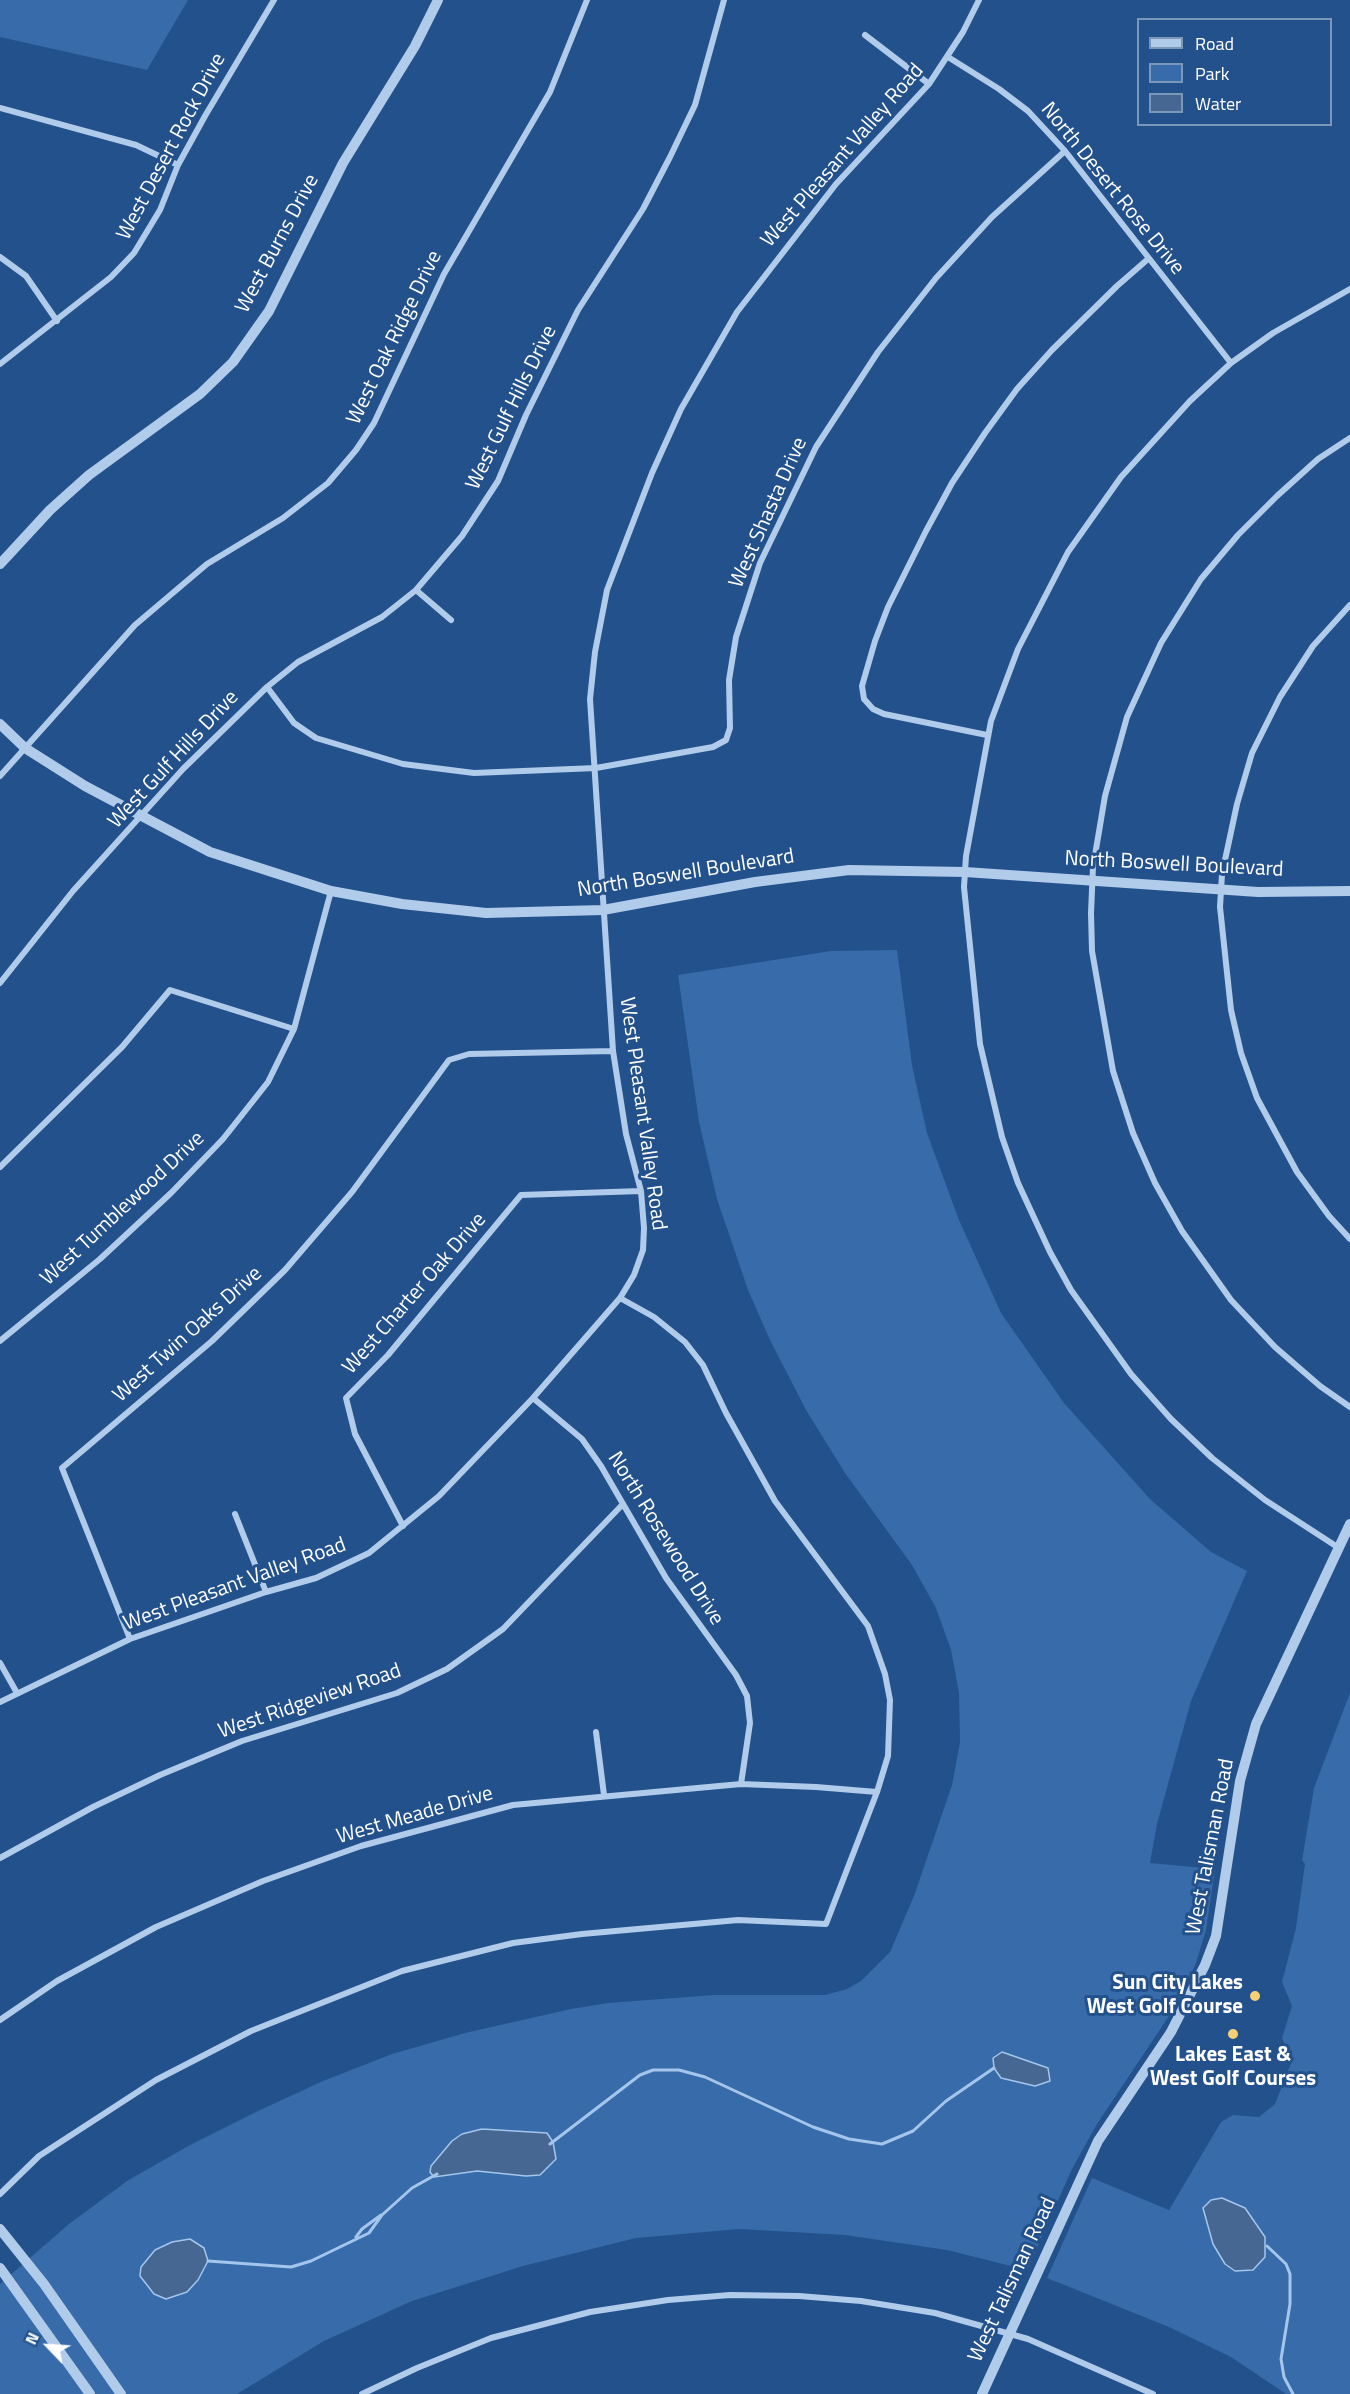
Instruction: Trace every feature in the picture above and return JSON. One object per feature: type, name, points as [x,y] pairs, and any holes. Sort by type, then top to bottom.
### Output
[{"type":"street","name":"West Desert Rock Drive","points":[[0,364],[111,277],[134,254],[160,210],[178,165],[274,0]]},
{"type":"street","name":"West Burns Drive","points":[[0,564],[51,510],[89,475],[200,394],[233,362],[269,311],[343,163],[415,46],[438,0]]},
{"type":"street","name":"West Oak Ridge Drive","points":[[0,776],[135,625],[207,564],[283,518],[328,483],[356,450],[374,423],[444,274],[550,92],[587,0]]},
{"type":"street","name":"West Gulf Hills Drive","points":[[0,983],[73,891],[142,818],[183,769],[267,687],[298,662],[382,616],[416,591],[462,536],[498,481],[526,415],[578,310],[643,209],[695,105],[724,0]]},
{"type":"street","name":"West Pleasant Valley Road","points":[[0,1702],[130,1640],[266,1592],[316,1578],[369,1553],[439,1496],[533,1398],[620,1298],[634,1275],[643,1250],[644,1228],[641,1191],[626,1134],[613,1051],[590,699],[595,652],[607,590],[631,523],[681,409],[737,312],[771,265],[836,184],[929,84],[948,57],[979,0]]},
{"type":"street","points":[[866,35],[929,84]]},
{"type":"street","name":"North Desert Rose Drive","points":[[948,57],[999,89],[1028,111],[1065,151],[1231,363]]},
{"type":"street","points":[[0,108],[136,145],[178,165]]},
{"type":"street","name":"West Shasta Drive","points":[[267,687],[294,723],[316,738],[403,764],[474,773],[596,768],[713,747],[726,740],[730,728],[729,680],[736,637],[760,563],[816,447],[878,352],[936,279],[992,217],[1065,151]]},
{"type":"street","points":[[0,257],[26,276],[57,321]]},
{"type":"street","points":[[987,735],[884,714],[873,709],[864,699],[861,686],[870,658],[888,607],[916,550],[952,483],[985,433],[1017,389],[1052,350],[1148,259]]},
{"type":"street","points":[[1338,1548],[1265,1500],[1212,1458],[1171,1419],[1099,1333],[1050,1252],[1018,1183],[1002,1137],[980,1044],[972,983],[965,872],[987,735],[1018,649],[1078,537],[1121,477],[1150,442],[1231,363],[1273,333],[1350,289]]},
{"type":"street","points":[[1350,438],[1318,459],[1276,496],[1238,535],[1201,579],[1161,643],[1124,728],[1105,796],[1092,881],[1092,951],[1106,1038],[1113,1071],[1133,1133],[1155,1183],[1182,1231],[1231,1300],[1275,1347],[1320,1386],[1350,1407]]},
{"type":"street","points":[[416,591],[451,620]]},
{"type":"street","points":[[1350,604],[1313,645],[1280,697],[1252,753],[1237,804],[1221,890],[1224,958],[1231,1010],[1241,1053],[1257,1098],[1297,1172],[1329,1216],[1350,1239]]},
{"type":"street","name":"North Boswell Boulevard","points":[[0,724],[26,748],[85,786],[210,852],[331,891],[402,904],[486,913],[603,910],[755,882],[849,870],[965,872],[1221,890],[1350,891]]},
{"type":"street","name":"West Tumblewood Drive","points":[[0,1341],[100,1259],[171,1193],[223,1138],[268,1082],[294,1029],[331,891]]},
{"type":"street","points":[[0,1167],[122,1047],[170,990],[294,1029]]},
{"type":"street","name":"West Twin Oaks Drive","points":[[130,1640],[62,1468],[212,1341],[285,1270],[352,1192],[449,1060],[469,1054],[613,1051]]},
{"type":"street","name":"West Charter Oak Drive","points":[[403,1526],[355,1434],[346,1398],[388,1355],[521,1195],[641,1191]]},
{"type":"street","points":[[0,2194],[39,2156],[156,2080],[251,2031],[402,1971],[513,1943],[582,1934],[738,1920],[826,1924],[877,1792],[888,1756],[890,1700],[885,1674],[868,1626],[775,1501],[726,1413],[703,1365],[686,1342],[654,1317],[620,1298]]},
{"type":"street","name":"North Rosewood Drive","points":[[533,1398],[582,1439],[666,1578],[736,1675],[747,1696],[750,1724],[741,1784]]},
{"type":"street","name":"West Ridgeview Road","points":[[0,1858],[93,1807],[160,1775],[242,1741],[397,1693],[447,1669],[503,1629],[623,1504]]},
{"type":"street","points":[[235,1514],[266,1592]]},
{"type":"street","name":"West Talisman Road","points":[[982,2394],[1098,2140],[1170,2032],[1205,1965],[1216,1936],[1240,1781],[1256,1724],[1350,1524]]},
{"type":"street","points":[[0,1663],[16,1693]]},
{"type":"street","points":[[596,1732],[604,1795]]},
{"type":"street","name":"West Meade Drive","points":[[0,2020],[57,1981],[156,1927],[263,1881],[361,1846],[513,1805],[741,1784],[816,1786],[877,1792]]},
{"type":"street","points":[[0,2229],[44,2284],[121,2394]]},
{"type":"street","points":[[0,2268],[90,2394]]},
{"type":"street","points":[[363,2394],[490,2338],[590,2312],[668,2300],[742,2295],[799,2296],[861,2301],[935,2313],[1010,2333],[1102,2369],[1153,2394]]},
{"type":"green space","points":[[0,0],[188,0],[147,70],[0,37]]},
{"type":"green space","points":[[897,950],[912,1065],[927,1133],[959,1220],[1001,1313],[1064,1403],[1150,1499],[1211,1552],[1247,1571],[1191,1701],[1157,1824],[1150,1863],[1215,1869],[1206,1930],[1196,1963],[1175,2007],[1097,2124],[1072,2169],[1027,2270],[947,2250],[845,2235],[739,2229],[636,2238],[523,2266],[412,2301],[324,2341],[237,2394],[0,2394],[0,2284],[69,2224],[127,2181],[190,2145],[260,2110],[323,2081],[392,2054],[465,2033],[571,2009],[608,2003],[714,1995],[825,1995],[847,1989],[861,1981],[890,1952],[914,1896],[952,1785],[960,1742],[959,1693],[951,1650],[936,1608],[912,1565],[845,1473],[806,1410],[770,1340],[748,1290],[717,1199],[699,1122],[678,975],[831,951]]},
{"type":"green space","name":"Sun City Lakes West Golf Course","points":[[1350,1693],[1350,2394],[1286,2394],[1231,2357],[1169,2327],[1047,2278],[1092,2178],[1169,2210],[1221,2122],[1233,2115],[1259,2117],[1275,2104],[1292,2061],[1282,2038],[1292,2006],[1282,1982],[1296,1928],[1305,1864],[1302,1860],[1314,1788]]},
{"type":"water","points":[[1002,2052],[1048,2068],[1050,2081],[1035,2086],[1001,2078],[994,2068],[993,2058]]},
{"type":"water","points":[[482,2129],[547,2133],[553,2142],[556,2159],[540,2175],[526,2176],[477,2171],[434,2177],[430,2172],[431,2166],[452,2141],[462,2134]]},
{"type":"water","points":[[1222,2198],[1245,2208],[1265,2237],[1265,2257],[1253,2270],[1235,2271],[1225,2264],[1213,2244],[1203,2208],[1211,2200]]},
{"type":"water","points":[[190,2239],[204,2248],[208,2261],[198,2280],[187,2292],[166,2299],[154,2294],[140,2276],[141,2267],[155,2250],[172,2242]]},
{"type":"waterway","points":[[550,2144],[640,2075],[653,2070],[679,2070],[705,2077],[813,2127],[849,2139],[882,2144],[913,2131],[946,2101],[994,2068]]},
{"type":"waterway","points":[[208,2261],[291,2267],[311,2261],[369,2233],[382,2215],[412,2188],[437,2174]]},
{"type":"waterway","points":[[356,2237],[362,2229],[381,2215]]},
{"type":"waterway","points":[[1267,2246],[1286,2264],[1290,2274],[1290,2304],[1281,2359],[1284,2377],[1293,2394]]},
{"type":"place","name":"Sun City Lakes West Golf Course","points":[[1255,1996]]},
{"type":"place","name":"Lakes East & West Golf Courses","points":[[1233,2034]]}]
